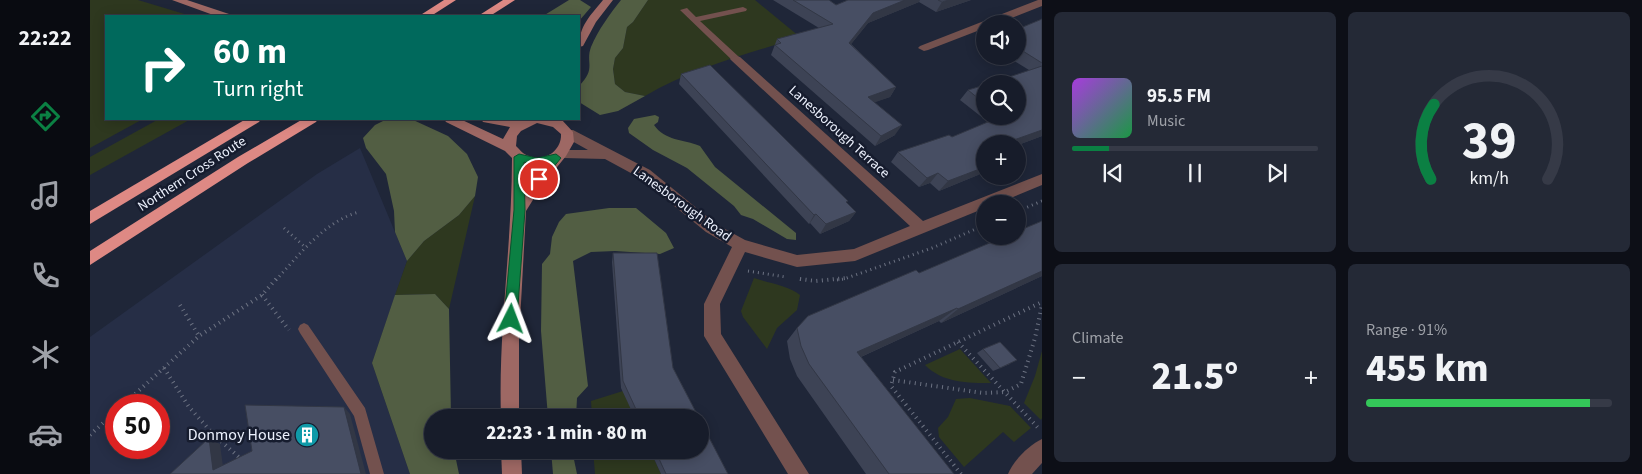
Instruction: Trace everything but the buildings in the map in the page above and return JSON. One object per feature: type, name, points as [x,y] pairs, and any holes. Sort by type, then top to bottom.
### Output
[{"type":"highway","points":[[426,15],[451,0]]},
{"type":"highway","points":[[485,15],[510,0]]},
{"type":"highway","name":"Northern Cross Route","points":[[90,218],[253,120]]},
{"type":"highway","name":"Northern Cross Route","points":[[90,259],[243,160],[310,120]]},
{"type":"main road","points":[[177,0],[221,15]]},
{"type":"main road","points":[[580,42],[591,21],[608,0]]},
{"type":"main road","points":[[452,120],[537,162],[559,156]]},
{"type":"main road","points":[[506,120],[546,120],[564,126],[569,140],[559,156],[536,182],[520,210]]},
{"type":"main road","points":[[509,409],[508,386],[512,294],[520,210],[514,152],[510,135],[526,121]]},
{"type":"main road","points":[[511,459],[512,474]]},
{"type":"street","points":[[1008,15],[1042,2]]},
{"type":"street","points":[[924,48],[976,28]]},
{"type":"street","name":"Lanesborough Terrace","points":[[736,59],[921,228]]},
{"type":"street","name":"Lanesborough Road","points":[[564,126],[606,155],[645,174],[711,228],[741,245],[797,261],[855,255],[1042,179]]},
{"type":"street","name":"Lanesborough Road","points":[[559,156],[606,155]]},
{"type":"street","points":[[741,245],[712,304],[714,336],[799,474]]},
{"type":"street","points":[[1018,474],[1042,449]]},
{"type":"lane","points":[[696,20],[743,9]]},
{"type":"lane","points":[[684,10],[736,59]]},
{"type":"lane","points":[[298,333],[360,413],[377,474]]},
{"type":"path","points":[[1026,208],[1042,201]]},
{"type":"path","points":[[135,394],[199,336],[262,295],[306,248],[348,215],[359,212]]},
{"type":"path","points":[[284,228],[306,248]]},
{"type":"path","points":[[262,295],[298,333]]},
{"type":"path","points":[[961,474],[892,386],[895,372],[1042,303]]},
{"type":"path","points":[[893,380],[983,394],[1005,392],[1021,384],[1036,338],[1042,303]]},
{"type":"path","points":[[180,305],[199,336]]},
{"type":"path","points":[[958,342],[1042,432]]},
{"type":"path","points":[[164,368],[189,407],[214,435],[241,459]]},
{"type":"path","points":[[90,435],[105,421]]},
{"type":"shaded area","points":[[360,148],[407,261],[372,363],[410,474],[90,474],[90,337],[317,174]]},
{"type":"green space","points":[[90,0],[138,0],[188,15],[105,15],[105,120],[141,120],[90,148]]},
{"type":"green space","points":[[569,0],[580,0],[591,7],[580,20],[580,15],[545,15]]},
{"type":"green space","points":[[621,0],[648,0],[633,22],[627,27],[623,48],[615,58],[613,69],[615,84],[625,92],[645,96],[618,111],[600,115],[580,103],[580,85],[588,75],[591,47],[604,22]]},
{"type":"green space","points":[[648,0],[755,0],[800,37],[682,77],[645,96],[625,92],[615,84],[613,69],[615,58],[623,48],[627,27],[633,22]]},
{"type":"green space","points":[[655,115],[659,117],[658,122],[654,125],[658,130],[669,137],[700,146],[715,167],[796,233],[796,240],[787,239],[753,219],[741,215],[734,206],[687,168],[653,150],[629,133],[628,128],[634,119]]},
{"type":"green space","points":[[157,120],[189,120],[90,175],[90,157]]},
{"type":"green space","points":[[385,120],[413,120],[448,136],[467,154],[478,177],[475,196],[459,215],[424,241],[407,261],[395,232],[394,211],[386,174],[366,148],[363,138],[375,125]]},
{"type":"green space","points":[[475,196],[449,309],[435,294],[395,295],[407,261],[424,241],[459,215]]},
{"type":"green space","points":[[609,208],[636,208],[666,233],[674,248],[660,254],[615,251],[591,252],[573,261],[588,386],[577,398],[576,409],[547,409],[541,331],[542,264],[550,254],[552,237],[559,222],[566,214]]},
{"type":"green space","points":[[754,278],[785,287],[800,295],[797,310],[777,328],[767,349],[743,317],[741,311]]},
{"type":"green space","points":[[435,294],[449,309],[451,409],[424,409],[424,459],[456,459],[459,474],[410,474],[372,363],[395,295]]},
{"type":"green space","points":[[960,349],[991,383],[948,379],[925,365]]},
{"type":"green space","points":[[1042,351],[1041,420],[1024,403],[1035,376]]},
{"type":"green space","points":[[623,391],[631,409],[592,409],[591,401]]},
{"type":"green space","points":[[970,398],[1010,406],[1031,428],[1014,442],[1003,432],[964,467],[939,437],[938,428],[948,417],[956,399]]},
{"type":"green space","points":[[552,459],[574,459],[577,474],[553,474]]},
{"type":"green space","points":[[594,459],[654,459],[661,474],[595,474]]},
{"type":"place","name":"Donmoy House","points":[[307,435]]},
{"type":"route","points":[[511,319],[512,285],[520,210],[519,157],[537,162],[556,158],[539,179]]}]
